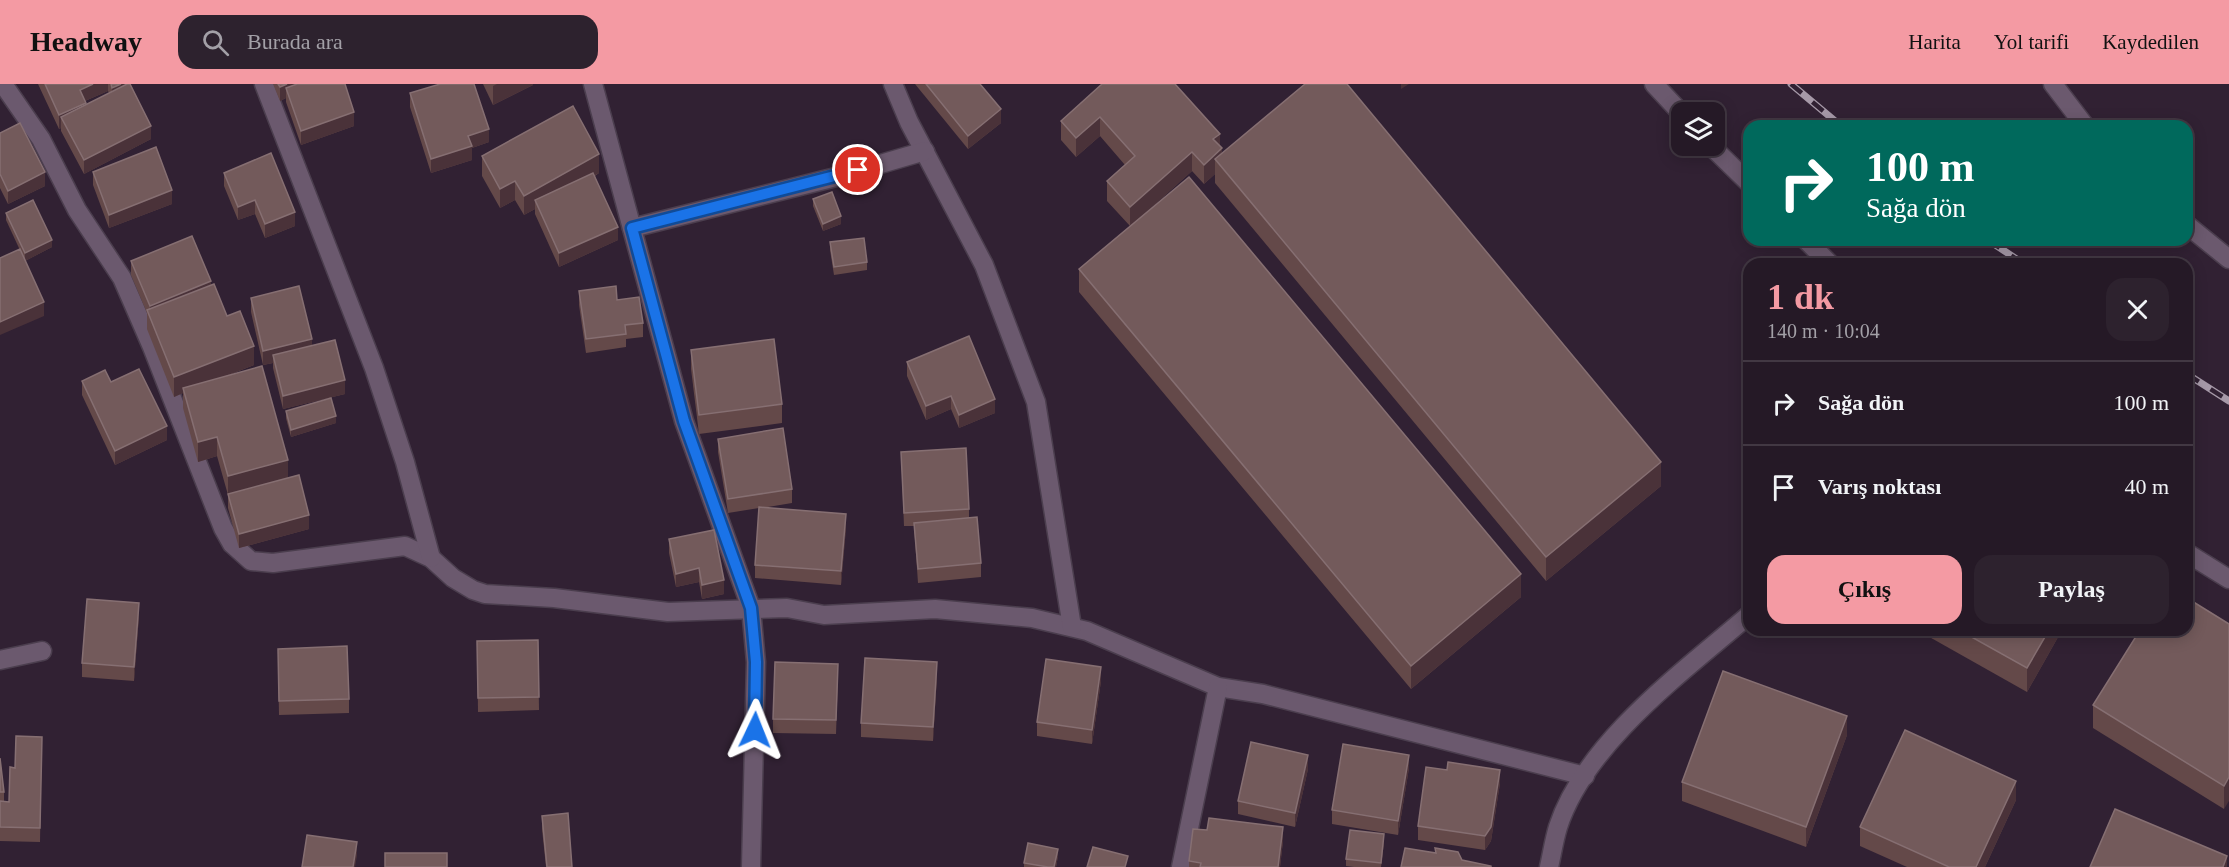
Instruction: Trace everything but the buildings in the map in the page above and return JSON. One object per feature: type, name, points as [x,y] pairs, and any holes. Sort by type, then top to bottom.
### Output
[{"type":"street","points":[[3,84],[41,139],[77,210],[122,278],[152,347],[223,528],[232,544],[251,561],[273,562],[405,546],[431,558],[453,578],[472,590],[485,594],[554,598],[668,612],[787,608],[824,615],[935,609],[1032,618],[1087,631],[1218,687],[1263,694],[1585,776]]},
{"type":"street","points":[[264,84],[374,368],[405,462],[431,558]]},
{"type":"street","points":[[593,84],[684,421],[751,608],[756,662],[751,867]]},
{"type":"street","points":[[892,84],[984,265],[1036,402],[1072,627]]},
{"type":"street","points":[[1654,84],[1671,102]]},
{"type":"street","points":[[2053,84],[2080,120]]},
{"type":"street","points":[[632,228],[836,177],[925,151]]},
{"type":"street","points":[[1721,156],[1743,177]]},
{"type":"street","points":[[2193,230],[2229,259]]},
{"type":"street","points":[[1812,246],[1824,258]]},
{"type":"street","points":[[2193,557],[2229,579]]},
{"type":"street","points":[[1549,867],[1558,826],[1574,792],[1601,751],[1627,721],[1743,620]]},
{"type":"street","points":[[0,660],[42,651]]},
{"type":"street","points":[[1181,867],[1218,687]]},
{"type":"railway","points":[[1791,84],[1834,120]]},
{"type":"railway","points":[[1997,246],[2015,258]]},
{"type":"railway","points":[[2193,378],[2229,401]]},
{"type":"route","points":[[755,730],[756,662],[751,608],[684,421],[632,228],[858,170]]}]
